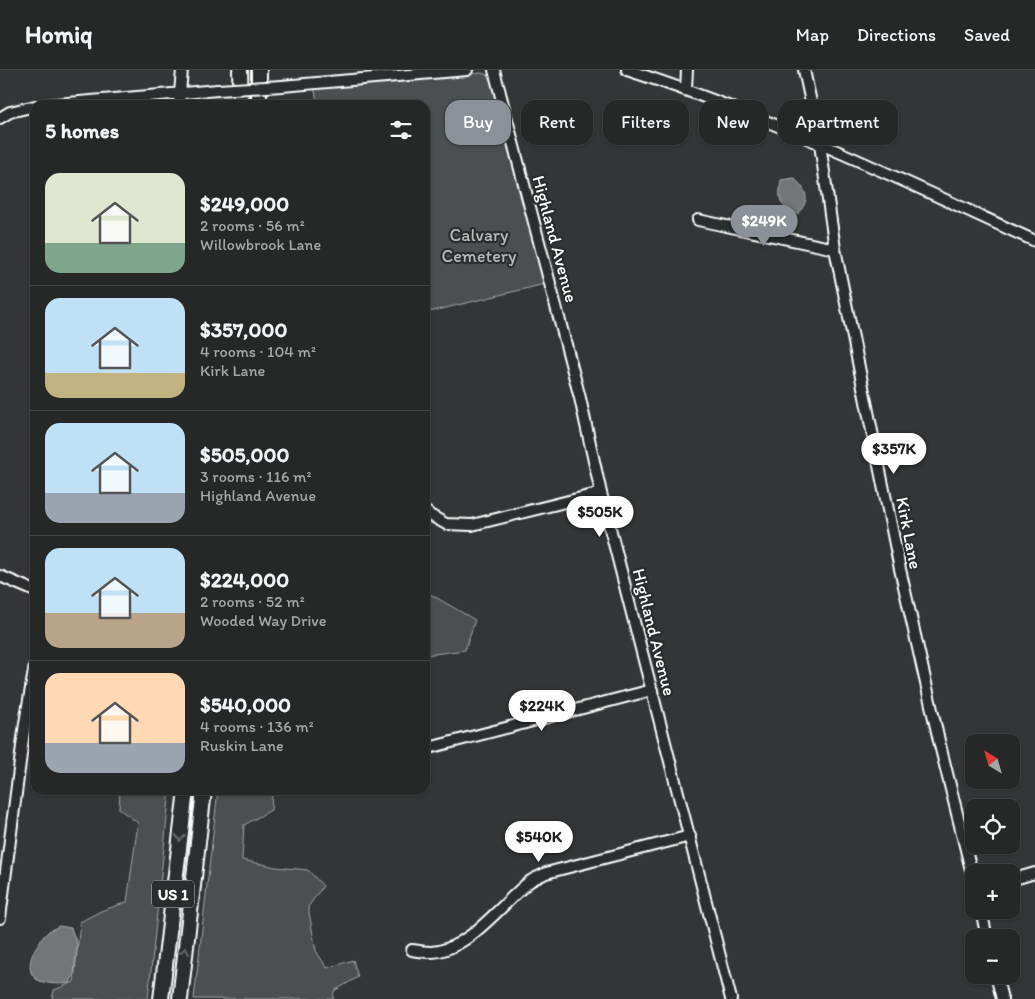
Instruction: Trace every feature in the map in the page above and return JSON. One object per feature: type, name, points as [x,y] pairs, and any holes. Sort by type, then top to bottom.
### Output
[{"type":"highway","points":[[240,70],[241,100]]},
{"type":"highway","points":[[259,70],[259,100]]},
{"type":"highway","name":"US 1","points":[[161,999],[185,795]]},
{"type":"highway","name":"US 1","points":[[180,999],[203,795]]},
{"type":"street","points":[[179,100],[182,70]]},
{"type":"street","points":[[101,100],[467,70]]},
{"type":"street","name":"Highland Avenue","points":[[494,70],[580,398],[601,492],[731,999]]},
{"type":"street","points":[[627,70],[686,89],[778,127]]},
{"type":"street","points":[[686,89],[687,70]]},
{"type":"street","name":"Kirk Lane","points":[[804,70],[810,100]]},
{"type":"street","points":[[0,118],[10,112],[30,107]]},
{"type":"street","name":"Kirk Lane","points":[[820,145],[835,250],[902,578],[970,864]]},
{"type":"street","points":[[822,145],[1035,241]]},
{"type":"street","points":[[698,220],[835,250]]},
{"type":"street","points":[[430,515],[446,524],[472,525],[601,492]]},
{"type":"street","points":[[0,576],[30,589]]},
{"type":"street","points":[[430,748],[652,690]]},
{"type":"street","points":[[0,918],[30,695]]},
{"type":"street","points":[[412,950],[432,952],[448,948],[467,938],[531,880],[546,873],[690,836]]},
{"type":"street","points":[[1020,877],[1035,873]]},
{"type":"street","points":[[998,984],[1002,999]]},
{"type":"green space","name":"Calvary Cemetery","points":[[481,73],[488,75],[494,81],[499,100],[445,100],[445,145],[510,145],[545,284],[430,312],[430,100],[317,100],[314,87]]},
{"type":"green space","points":[[430,594],[475,620],[465,650],[430,654]]},
{"type":"green space","points":[[120,795],[169,795],[148,999],[52,999],[54,990],[74,982],[80,922],[101,911],[127,902],[138,823],[119,809]]},
{"type":"green space","points":[[217,795],[272,795],[271,810],[244,825],[242,860],[276,867],[308,870],[323,886],[308,907],[316,951],[327,968],[353,960],[358,977],[334,991],[333,999],[194,999]]},
{"type":"shaded area","points":[[794,178],[806,195],[805,203],[798,214],[783,205],[780,198],[781,180]]},
{"type":"shaded area","points":[[59,926],[71,928],[77,944],[74,974],[70,983],[48,983],[36,979],[32,974],[30,968],[31,961],[40,941],[49,931]]}]
